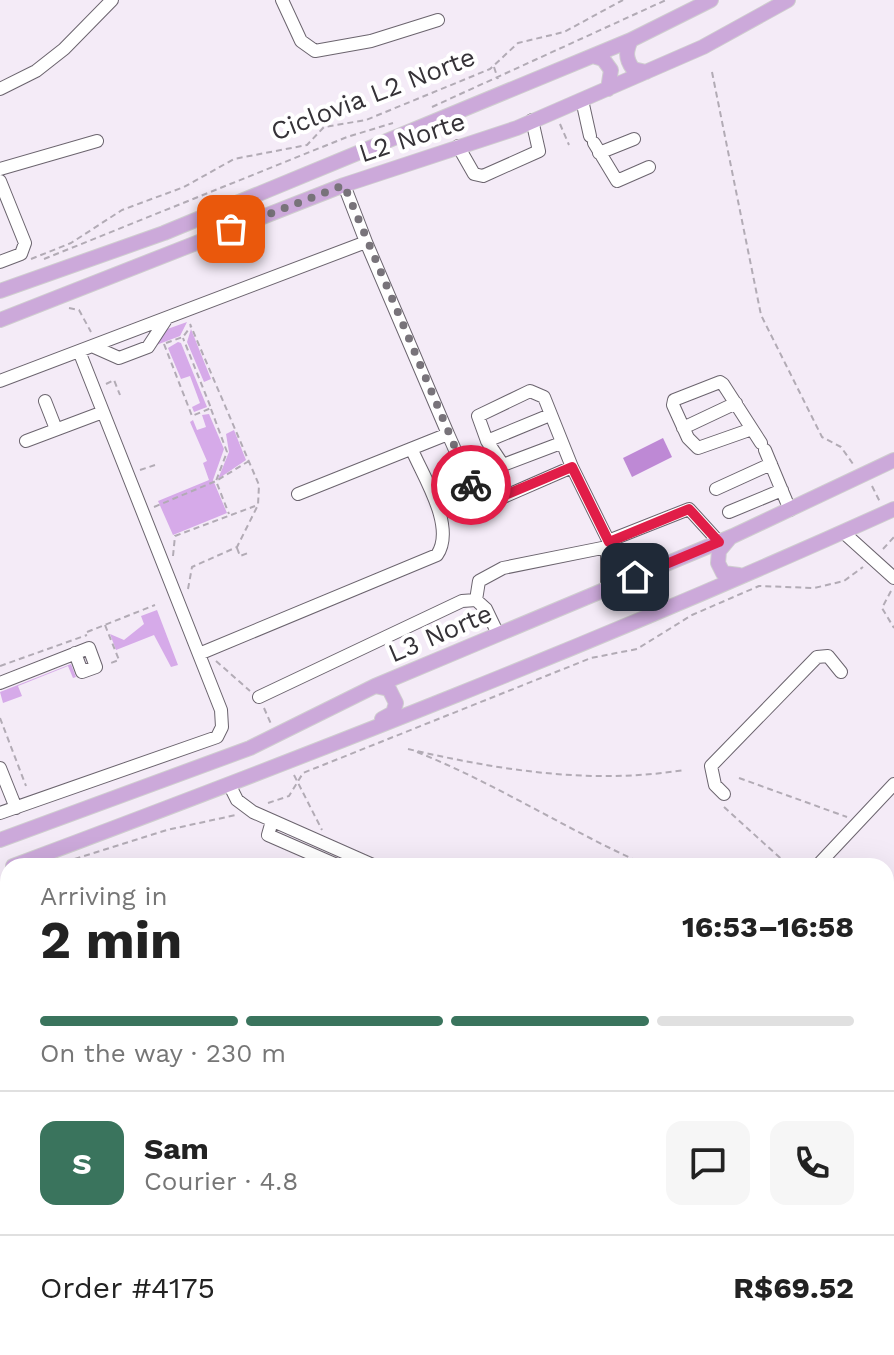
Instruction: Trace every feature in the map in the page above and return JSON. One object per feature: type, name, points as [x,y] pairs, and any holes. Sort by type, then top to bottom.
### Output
[{"type":"main road","name":"L2 Norte","points":[[0,291],[164,233],[500,85],[593,56],[631,40],[711,0]]},
{"type":"main road","name":"L2 Norte","points":[[0,320],[344,185],[554,112],[703,47],[788,0]]},
{"type":"main road","points":[[631,40],[626,55],[630,65],[633,69],[646,72]]},
{"type":"main road","points":[[593,56],[603,59],[611,70],[608,89]]},
{"type":"main road","name":"L3 Norte","points":[[0,840],[219,761],[375,686],[726,539],[894,460]]},
{"type":"main road","points":[[35,858],[287,764],[745,575],[894,509]]},
{"type":"main road","points":[[726,539],[719,551],[718,563],[727,575],[745,575]]},
{"type":"main road","points":[[361,732],[396,708],[389,689],[375,686]]},
{"type":"street","points":[[282,0],[301,41],[315,51],[371,41],[438,20]]},
{"type":"street","points":[[0,89],[36,71],[64,49],[108,1]]},
{"type":"street","points":[[582,100],[594,144],[617,181],[649,167]]},
{"type":"street","points":[[458,146],[474,174],[483,176],[539,151],[532,120]]},
{"type":"street","points":[[594,144],[634,139]]},
{"type":"street","points":[[0,169],[97,141]]},
{"type":"street","points":[[0,181],[24,238],[26,255],[0,262]]},
{"type":"street","points":[[344,185],[474,493],[480,500],[501,498],[572,467]]},
{"type":"street","points":[[0,381],[366,242]]},
{"type":"street","points":[[85,349],[119,358],[148,347],[166,320]]},
{"type":"street","points":[[1,811],[217,737],[222,727],[221,710],[203,653],[103,412],[85,349]]},
{"type":"street","points":[[752,429],[704,449],[693,445],[673,405],[678,397],[720,382],[736,403],[752,429],[763,447],[790,510]]},
{"type":"street","points":[[561,443],[503,465],[487,441],[478,416],[530,391],[544,397],[561,443],[608,544],[607,589]]},
{"type":"street","points":[[45,401],[56,429]]},
{"type":"street","points":[[683,428],[736,403]]},
{"type":"street","points":[[26,441],[103,412]]},
{"type":"street","points":[[487,441],[550,415]]},
{"type":"street","points":[[298,494],[448,434]]},
{"type":"street","points":[[203,653],[437,555],[444,545],[443,527],[412,450]]},
{"type":"street","points":[[716,489],[771,464]]},
{"type":"street","points":[[729,512],[782,490]]},
{"type":"street","points":[[476,600],[479,581],[503,568],[608,544],[689,509],[726,539]]},
{"type":"street","points":[[843,532],[875,559],[893,583]]},
{"type":"street","points":[[259,697],[462,601],[476,600],[486,609],[498,634]]},
{"type":"street","points":[[0,683],[75,653]]},
{"type":"street","points":[[720,798],[711,766],[817,657],[828,656],[841,672]]},
{"type":"street","points":[[0,768],[16,808]]},
{"type":"street","points":[[824,858],[894,784]]},
{"type":"street","points":[[230,786],[237,800],[253,812],[357,858]]},
{"type":"street","points":[[272,821],[268,835],[321,858]]},
{"type":"path","name":"Ciclovia L2 Norte","points":[[26,255],[43,257],[122,210],[184,187],[234,159],[307,145],[324,127],[366,120],[430,93],[493,66],[518,43],[564,32],[623,0]]},
{"type":"path","points":[[422,111],[500,85],[666,0]]},
{"type":"path","points":[[493,66],[500,85]]},
{"type":"path","points":[[712,72],[761,315],[822,437],[841,447],[846,459],[866,473]]},
{"type":"path","points":[[430,93],[435,106]]},
{"type":"path","points":[[554,112],[569,145]]},
{"type":"path","points":[[26,255],[43,257],[347,137],[397,122]]},
{"type":"path","points":[[43,257],[52,275]]},
{"type":"path","points":[[70,309],[79,310],[91,332]]},
{"type":"path","points":[[187,594],[192,567],[237,547],[258,505],[259,485],[189,320]]},
{"type":"path","points":[[191,326],[183,337],[227,452],[216,481],[229,514]]},
{"type":"path","points":[[164,344],[190,416],[211,408]]},
{"type":"path","points":[[105,384],[120,378]]},
{"type":"path","points":[[114,380],[120,395]]},
{"type":"path","points":[[158,519],[153,507],[216,481],[249,461]]},
{"type":"path","points":[[139,471],[155,465]]},
{"type":"path","points":[[168,543],[173,556],[175,536],[258,505]]},
{"type":"path","points":[[76,858],[167,830],[253,812],[289,796],[303,773],[591,658],[637,649],[692,615],[759,586],[814,588],[844,581],[875,559],[894,537]]},
{"type":"path","points":[[237,547],[240,556],[248,553]]},
{"type":"path","points":[[893,583],[882,608],[894,628]]},
{"type":"path","points":[[86,632],[155,605]]},
{"type":"path","points":[[99,667],[119,660],[105,625]]},
{"type":"path","points":[[203,653],[259,697],[271,724]]},
{"type":"path","points":[[0,718],[26,786]]},
{"type":"path","points":[[631,858],[589,839],[479,777],[408,749],[466,762],[578,776],[684,770]]},
{"type":"path","points":[[287,764],[331,846]]},
{"type":"path","points":[[739,778],[859,821]]},
{"type":"path","points":[[720,798],[781,858]]},
{"type":"shaded area","points":[[187,322],[180,336],[151,347],[159,332]]},
{"type":"shaded area","points":[[191,329],[211,379],[204,382],[187,342]]},
{"type":"shaded area","points":[[178,342],[207,407],[194,412],[192,407],[200,403],[190,376],[181,379],[168,348]]},
{"type":"shaded area","points":[[209,414],[224,449],[213,480],[227,513],[173,535],[158,501],[209,480],[203,463],[207,461],[190,422],[193,420],[197,430],[206,427],[202,415]]},
{"type":"shaded area","points":[[234,430],[246,460],[218,479],[229,452],[226,434]]},
{"type":"shaded area","points":[[663,438],[672,457],[632,477],[623,458]]},
{"type":"shaded area","points":[[157,610],[178,665],[171,667],[154,635],[116,650],[110,634],[124,640],[144,624],[141,616]]},
{"type":"shaded area","points":[[71,664],[76,677],[73,678],[68,666],[18,686],[22,696],[3,703],[0,692]]},
{"type":"way so far","points":[[231,229],[344,185],[471,485]]},
{"type":"route","points":[[471,485],[480,500],[491,501],[572,467],[609,542],[689,509],[698,515],[719,542],[635,577]]}]
